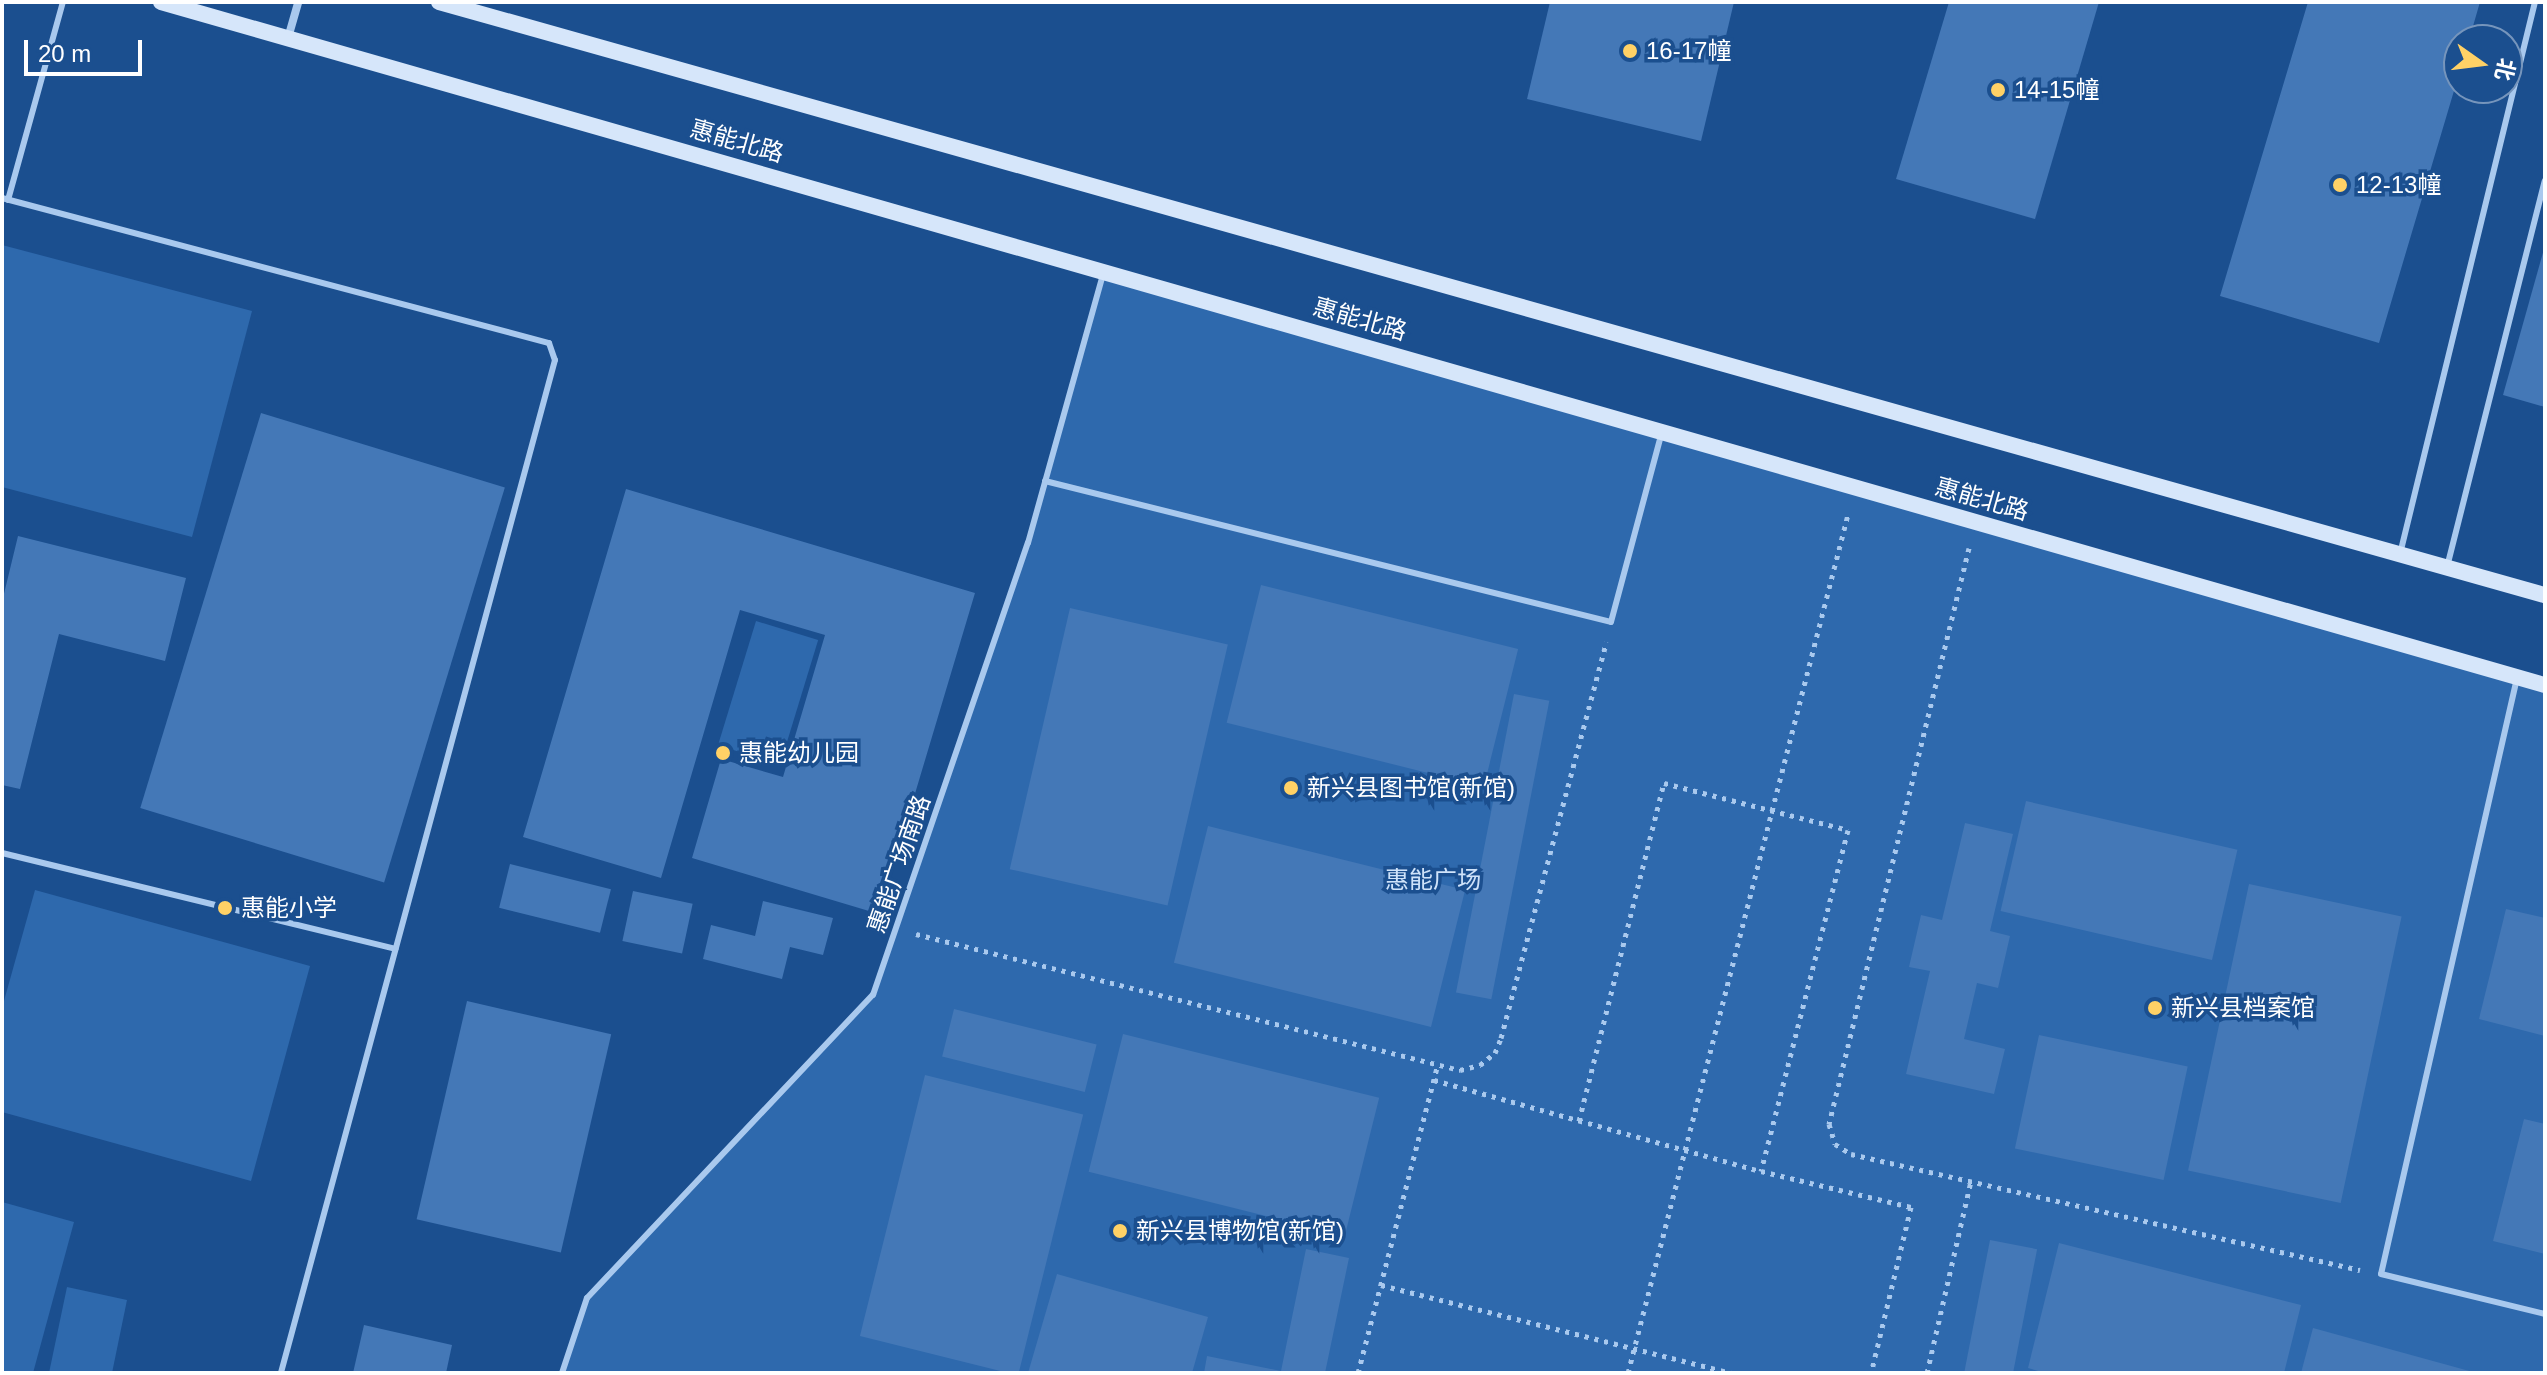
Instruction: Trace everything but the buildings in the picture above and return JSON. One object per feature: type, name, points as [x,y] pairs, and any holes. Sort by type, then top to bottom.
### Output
[{"type":"street","name":"惠能北路","points":[[161,2],[2545,685]]},
{"type":"street","points":[[288,38],[298,2]]},
{"type":"street","points":[[439,2],[2545,595]]},
{"type":"lane","points":[[63,2],[5,199],[549,343],[555,360],[281,1373]]},
{"type":"lane","points":[[2400,554],[2535,2]]},
{"type":"lane","points":[[2447,567],[2545,181]]},
{"type":"lane","name":"惠能广场南路","points":[[562,1373],[587,1298],[873,995],[1045,481],[1104,270]]},
{"type":"lane","points":[[1045,481],[1611,622],[1662,432]]},
{"type":"lane","points":[[2517,677],[2381,1274],[2545,1314]]},
{"type":"lane","points":[[2,853],[395,949]]},
{"type":"path","points":[[1628,1373],[1855,487]]},
{"type":"path","points":[[1975,522],[1829,1124],[1835,1144],[1851,1154],[2381,1274]]},
{"type":"path","points":[[896,929],[1460,1070],[1480,1065],[1495,1053],[1501,1038],[1611,622]]},
{"type":"path","points":[[1579,1121],[1664,783],[1848,830],[1761,1171]]},
{"type":"path","points":[[1358,1373],[1438,1064]]},
{"type":"path","points":[[1434,1080],[1685,1151],[1911,1207],[1871,1373]]},
{"type":"path","points":[[1927,1373],[1971,1181]]},
{"type":"path","points":[[1381,1285],[1732,1373]]},
{"type":"green space","points":[[2,245],[252,311],[192,537],[2,487]]},
{"type":"green space","name":"惠能广场","points":[[1104,270],[2545,685],[2545,1373],[562,1373],[587,1298],[873,995],[1028,543]]},
{"type":"green space","points":[[756,621],[818,640],[780,764],[718,745]]},
{"type":"green space","points":[[35,890],[310,966],[251,1181],[2,1112],[2,1008]]},
{"type":"green space","points":[[2,1202],[74,1222],[33,1373],[2,1373]]},
{"type":"green space","points":[[67,1287],[127,1300],[112,1373],[49,1373]]},
{"type":"place","name":"16-17幢","points":[[1630,51]]},
{"type":"place","name":"14-15幢","points":[[1998,90]]},
{"type":"place","name":"12-13幢","points":[[2340,185]]},
{"type":"place","name":"惠能幼儿园","points":[[723,753]]},
{"type":"place","name":"新兴县图书馆(新馆)","points":[[1291,788]]},
{"type":"place","name":"惠能小学","points":[[225,908]]},
{"type":"place","name":"新兴县档案馆","points":[[2155,1008]]},
{"type":"place","name":"新兴县博物馆(新馆)","points":[[1120,1231]]}]
